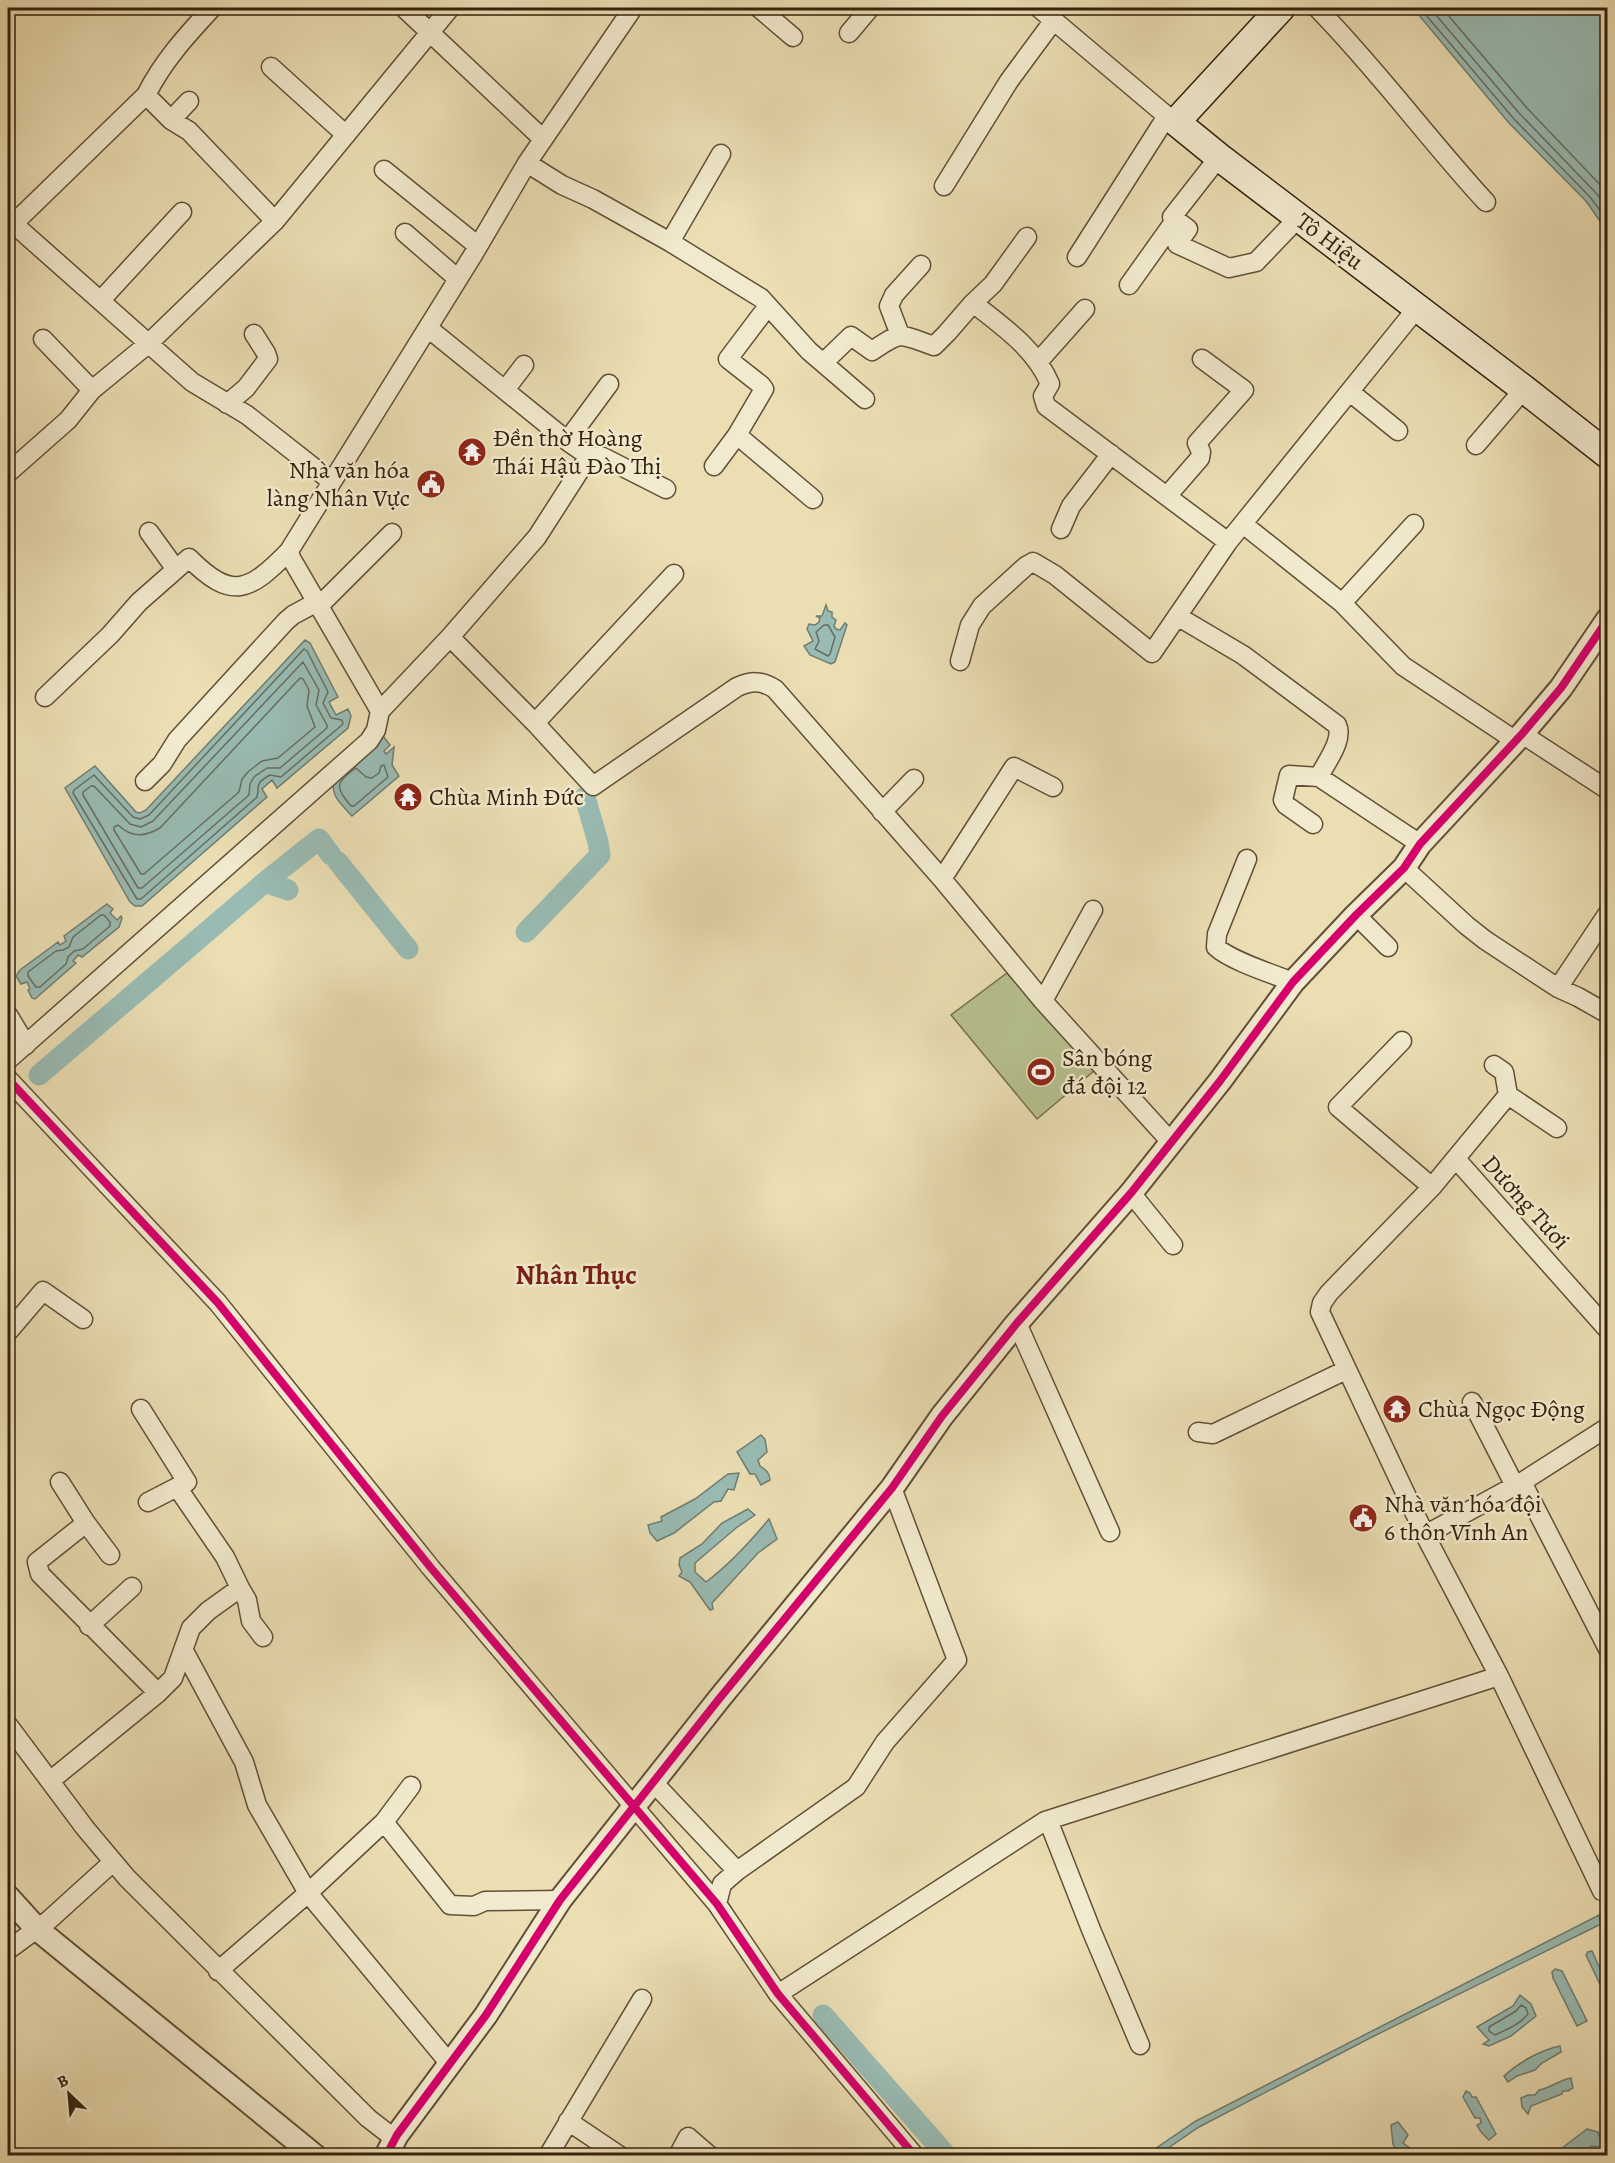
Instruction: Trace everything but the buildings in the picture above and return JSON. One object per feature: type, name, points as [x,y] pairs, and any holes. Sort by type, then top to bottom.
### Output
[{"type":"main road","points":[[1171,119],[1281,8]]},
{"type":"main road","name":"Tô Hiệu","points":[[1171,119],[1608,455]]},
{"type":"street","points":[[212,8],[186,36],[158,72],[146,95],[9,223],[101,300],[192,382],[247,415],[331,482]]},
{"type":"street","points":[[404,8],[543,139]]},
{"type":"street","points":[[8,472],[68,420],[92,390],[148,344],[275,220],[450,8]]},
{"type":"street","points":[[45,697],[110,636],[139,602],[189,558],[205,574],[226,586],[240,587],[268,572],[289,551],[428,328],[527,163],[633,8]]},
{"type":"street","points":[[759,8],[793,38]]},
{"type":"street","points":[[849,33],[870,8]]},
{"type":"street","points":[[1039,8],[1171,119],[1077,257]]},
{"type":"street","points":[[1317,8],[1353,44],[1442,153],[1486,202]]},
{"type":"street","points":[[944,186],[1009,81],[1054,20]]},
{"type":"street","points":[[271,68],[346,135]]},
{"type":"street","points":[[146,95],[171,120],[189,131],[275,220]]},
{"type":"street","points":[[171,120],[189,101]]},
{"type":"street","points":[[670,242],[721,154]]},
{"type":"street","points":[[1219,157],[1172,217],[1188,229],[1177,244],[1229,268],[1256,262],[1299,218]]},
{"type":"street","points":[[527,163],[562,185],[593,199],[670,242],[762,298],[809,351],[865,399]]},
{"type":"street","points":[[384,170],[478,246]]},
{"type":"street","points":[[101,300],[182,212]]},
{"type":"street","points":[[1129,285],[1176,219]]},
{"type":"street","points":[[405,233],[458,279]]},
{"type":"street","points":[[823,363],[851,336],[872,351],[900,335],[934,346],[993,284],[1027,237]]},
{"type":"street","points":[[900,335],[889,306],[894,295],[921,265]]},
{"type":"street","points":[[973,303],[1021,342],[1043,368],[1050,384],[1043,396],[1046,406],[1228,542]]},
{"type":"street","points":[[714,466],[764,389],[728,359],[768,306]]},
{"type":"street","points":[[960,661],[970,625],[982,606],[1033,562],[1055,575],[1152,653],[1228,542],[1418,308]]},
{"type":"street","points":[[1038,363],[1085,309]]},
{"type":"street","points":[[428,328],[567,441],[589,456],[603,457],[666,489]]},
{"type":"street","points":[[227,404],[246,388],[268,359],[254,334]]},
{"type":"street","points":[[43,339],[92,390]]},
{"type":"street","points":[[1167,496],[1200,458],[1201,452],[1197,444],[1244,390],[1202,359]]},
{"type":"street","points":[[505,390],[524,365]]},
{"type":"street","points":[[567,441],[609,384]]},
{"type":"street","points":[[1476,445],[1524,389]]},
{"type":"street","points":[[1350,392],[1398,431]]},
{"type":"street","points":[[736,435],[813,499]]},
{"type":"street","points":[[1061,529],[1071,506],[1111,454]]},
{"type":"street","points":[[8,1060],[369,741],[376,730],[380,711],[450,637],[537,537],[589,456]]},
{"type":"street","points":[[1244,524],[1342,603],[1403,666],[1608,790]]},
{"type":"street","points":[[1342,603],[1414,524]]},
{"type":"street","points":[[149,532],[175,568]]},
{"type":"street","points":[[145,781],[162,764],[177,740],[286,621],[293,615],[318,604],[392,533]]},
{"type":"street","points":[[289,551],[380,711]]},
{"type":"street","points":[[535,723],[674,574]]},
{"type":"street","points":[[1177,616],[1243,655],[1337,725],[1340,732],[1339,741],[1328,756],[1319,777]]},
{"type":"street","points":[[8,1725],[113,1862],[218,1971],[368,2118],[390,2147],[486,2015],[560,1900],[892,1488],[942,1416],[1017,1323],[1131,1193],[1220,1081],[1293,982],[1404,868],[1420,844],[1519,738],[1561,688],[1608,619]]},
{"type":"street","points":[[450,637],[593,786],[737,687],[759,681],[768,684],[942,879],[1042,1001],[1171,1142]]},
{"type":"street","points":[[942,879],[978,839],[1014,767],[1053,787]]},
{"type":"street","points":[[1313,824],[1286,805],[1283,800],[1289,775],[1319,777],[1420,844]]},
{"type":"street","points":[[882,812],[914,779]]},
{"type":"street","points":[[1247,860],[1217,934],[1216,947],[1248,964],[1293,982]]},
{"type":"street","points":[[1404,868],[1466,924],[1558,988],[1608,1014]]},
{"type":"street","points":[[1042,1001],[1093,910]]},
{"type":"street","points":[[1558,988],[1608,913]]},
{"type":"street","points":[[1356,915],[1388,947]]},
{"type":"street","points":[[8,1015],[26,1045]]},
{"type":"street","points":[[1589,1015],[1608,1027]]},
{"type":"street","points":[[1402,1041],[1338,1107],[1432,1187]]},
{"type":"street","points":[[1494,1065],[1504,1072],[1508,1095],[1557,1128]]},
{"type":"street","points":[[8,1079],[218,1303],[431,1569],[717,1904],[778,1994],[915,2156]]},
{"type":"street","points":[[1508,1095],[1432,1187],[1329,1293],[1322,1303],[1321,1317],[1425,1535],[1499,1676],[1602,1891],[1608,1892]]},
{"type":"street","name":"Dương Tươi","points":[[1456,1159],[1608,1330]]},
{"type":"street","points":[[1131,1193],[1173,1245]]},
{"type":"street","points":[[8,1332],[43,1291],[82,1319]]},
{"type":"street","points":[[1017,1323],[1110,1532]]},
{"type":"street","points":[[1198,1432],[1213,1434],[1346,1370]]},
{"type":"street","points":[[1472,1402],[1608,1649]]},
{"type":"street","points":[[141,1409],[187,1482],[148,1502]]},
{"type":"street","points":[[1425,1535],[1518,1484],[1608,1427]]},
{"type":"street","points":[[60,1482],[110,1555]]},
{"type":"street","points":[[177,1487],[225,1557],[247,1600],[251,1621],[263,1637]]},
{"type":"street","points":[[717,1904],[722,1884],[737,1871],[856,1787],[885,1742],[957,1660],[892,1488]]},
{"type":"street","points":[[86,1523],[37,1562],[40,1574],[89,1626],[158,1693]]},
{"type":"street","points":[[89,1626],[132,1587]]},
{"type":"street","points":[[55,1788],[173,1678],[191,1628],[208,1611],[240,1588]]},
{"type":"street","points":[[184,1651],[244,1762],[257,1805],[308,1893],[450,2064]]},
{"type":"street","points":[[778,1994],[1035,1826],[1048,1820],[1499,1676]]},
{"type":"street","points":[[653,1782],[737,1871]]},
{"type":"street","points":[[218,1971],[308,1893],[384,1822],[411,1786]]},
{"type":"street","points":[[1048,1820],[1140,2045]]},
{"type":"street","points":[[384,1822],[450,1905],[474,1906],[485,1901],[560,1900]]},
{"type":"street","points":[[8,1950],[37,1929],[113,1862]]},
{"type":"street","points":[[8,1897],[37,1929],[315,2156]]},
{"type":"street","points":[[548,2156],[642,1999]]},
{"type":"street","points":[[568,2121],[620,2156]]},
{"type":"street","points":[[678,2156],[688,2137],[711,2156]]},
{"type":"green space","points":[[1007,973],[1094,1071],[1037,1119],[951,1015]]},
{"type":"water","points":[[1413,8],[1607,8],[1607,231],[1586,201],[1509,123]]},
{"type":"water","points":[[826,605],[836,620],[834,626],[836,629],[840,630],[845,623],[847,625],[835,662],[831,664],[810,655],[804,646],[813,641],[807,629],[809,624],[815,625],[819,622],[820,618],[816,616],[822,616]]},
{"type":"water","points":[[305,640],[310,643],[338,697],[329,702],[336,715],[348,709],[351,716],[348,728],[277,788],[272,780],[262,789],[267,797],[142,906],[135,906],[130,902],[65,788],[95,766],[136,812],[146,810]]},
{"type":"water","points":[[383,736],[390,745],[384,751],[386,754],[394,747],[392,765],[399,776],[352,816],[334,793],[336,776]]},
{"type":"water","points":[[107,904],[113,909],[110,913],[117,920],[121,916],[119,927],[82,957],[78,955],[73,961],[76,963],[35,999],[32,998],[27,982],[21,984],[16,976],[20,970],[58,942],[60,945],[66,941],[64,936]]},
{"type":"water","points":[[761,1435],[765,1439],[767,1452],[758,1460],[770,1480],[761,1485],[755,1474],[750,1474],[737,1452]]},
{"type":"water","points":[[739,1473],[734,1490],[728,1489],[721,1501],[714,1502],[674,1533],[657,1541],[650,1533],[648,1525],[662,1521],[661,1517],[695,1499],[728,1474]]},
{"type":"water","points":[[748,1509],[755,1515],[695,1563],[695,1572],[706,1582],[755,1536],[769,1519],[777,1539],[758,1553],[712,1603],[713,1609],[710,1610],[690,1582],[679,1576],[682,1572],[679,1565],[680,1558],[702,1544],[722,1523]]},
{"type":"water","points":[[1599,1915],[1601,1924],[1370,2038],[1199,2127],[1158,2155],[1146,2155],[1196,2121]]},
{"type":"water","points":[[1592,1951],[1607,1984],[1607,1999],[1586,1955]]},
{"type":"water","points":[[1555,1969],[1562,1971],[1587,2021],[1577,2026],[1553,1978],[1552,1972]]},
{"type":"water","points":[[1520,1995],[1531,2004],[1536,2016],[1511,2036],[1489,2046],[1483,2044],[1489,2040],[1477,2027],[1513,2006]]},
{"type":"water","points":[[1560,2046],[1561,2052],[1535,2070],[1517,2076],[1508,2082],[1504,2076],[1530,2057]]},
{"type":"water","points":[[1571,2078],[1573,2088],[1568,2091],[1563,2091],[1562,2094],[1531,2106],[1528,2114],[1522,2107],[1521,2098],[1535,2095],[1539,2090]]},
{"type":"water","points":[[1466,2091],[1472,2097],[1476,2097],[1496,2134],[1489,2140],[1477,2125],[1481,2123],[1480,2118],[1475,2118],[1463,2097]]},
{"type":"water","points":[[1398,2122],[1408,2135],[1403,2143],[1416,2155],[1398,2155],[1393,2144],[1391,2125]]},
{"type":"water","points":[[1587,2129],[1598,2132],[1603,2147],[1592,2146],[1578,2155],[1553,2155]]},
{"type":"waterway","points":[[526,932],[600,855],[585,797]]},
{"type":"waterway","points":[[265,882],[319,839],[331,855]]},
{"type":"waterway","points":[[338,862],[408,949]]},
{"type":"waterway","points":[[39,1075],[265,882],[288,890]]},
{"type":"waterway","points":[[823,2015],[947,2156]]},
{"type":"cycle path","points":[[386,2156],[397,2135],[486,2015],[560,1900],[719,1699],[892,1488],[942,1416],[1017,1323],[1131,1193],[1220,1081],[1293,982],[1404,868],[1420,844],[1522,734],[1561,688],[1608,619]]},
{"type":"cycle path","points":[[8,1079],[218,1303],[431,1568],[717,1904],[778,1994],[915,2156]]},
{"type":"place","name":"Đền thờ Hoàng Thái Hậu Đào Thị","points":[[472,452]]},
{"type":"place","name":"Nhà văn hóa làng Nhân Vực","points":[[431,484]]},
{"type":"place","name":"Chùa Minh Đức","points":[[408,797]]},
{"type":"place","name":"Sân bóng đá đội 12","points":[[1041,1072]]},
{"type":"place","name":"Chùa Ngọc Động","points":[[1397,1409]]},
{"type":"place","name":"Nhà văn hóa đội 6 thôn Vĩnh An","points":[[1363,1518]]},
{"type":"district","name":"Nhân Thục","points":[[576,1275]]}]
